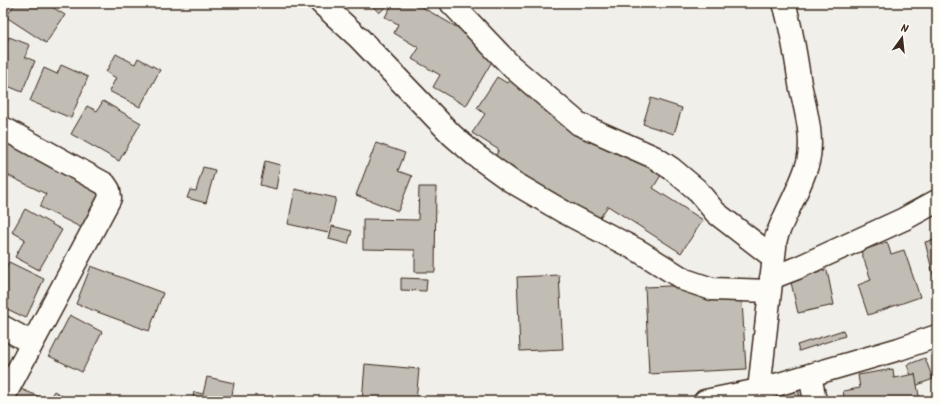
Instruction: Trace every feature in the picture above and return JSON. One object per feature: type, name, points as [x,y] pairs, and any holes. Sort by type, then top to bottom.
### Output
[{"type":"street","points":[[321,3],[359,38],[452,135],[475,155],[511,181],[564,212],[640,251],[685,280],[712,288],[770,284],[796,268],[937,201]]},
{"type":"street","points":[[451,3],[512,68],[579,124],[629,145],[660,161],[696,189],[716,212],[773,257]]},
{"type":"street","points":[[759,390],[776,238],[783,218],[799,187],[808,161],[810,140],[796,58],[784,3]]},
{"type":"street","points":[[3,128],[105,184],[109,190],[110,198],[3,398]]},
{"type":"street","points":[[3,327],[32,343]]},
{"type":"street","points":[[705,401],[759,390],[899,349],[937,336]]},
{"type":"street","points":[[810,375],[815,401]]},
{"type":"building","points":[[12,3],[51,3],[49,5],[65,15],[46,43],[6,17],[14,5]]},
{"type":"building","points":[[370,3],[388,3],[389,4],[379,13]]},
{"type":"building","points":[[393,3],[415,3],[498,51],[466,106],[433,87],[440,75],[412,59],[419,48],[394,33],[398,24],[385,17]]},
{"type":"building","points":[[9,37],[30,45],[25,57],[35,61],[22,92],[3,84],[3,52]]},
{"type":"building","points":[[116,54],[135,64],[138,58],[160,70],[140,107],[109,91],[116,78],[106,72]]},
{"type":"building","points":[[61,65],[88,77],[71,118],[30,101],[44,68],[57,74]]},
{"type":"building","points":[[497,77],[507,83],[511,77],[666,167],[653,188],[703,220],[681,253],[608,206],[596,223],[494,158],[499,150],[472,133],[485,114],[477,108]]},
{"type":"building","points":[[651,98],[682,108],[674,134],[643,124]]},
{"type":"building","points":[[103,101],[141,123],[119,161],[71,134],[87,106],[97,111]]},
{"type":"building","points":[[3,133],[106,184],[84,229],[40,207],[46,194],[3,173]]},
{"type":"building","points":[[376,143],[405,153],[398,171],[412,176],[398,211],[356,195]]},
{"type":"building","points":[[265,161],[280,165],[276,189],[260,185]]},
{"type":"building","points":[[203,167],[215,170],[206,203],[187,198],[190,190],[196,191]]},
{"type":"building","points":[[419,187],[436,187],[435,272],[415,272],[415,250],[363,249],[363,219],[418,220]]},
{"type":"building","points":[[295,189],[336,198],[328,233],[288,224]]},
{"type":"building","points":[[25,209],[62,230],[39,270],[15,257],[25,239],[12,232]]},
{"type":"building","points":[[332,226],[352,231],[348,244],[329,239]]},
{"type":"building","points":[[937,239],[937,285],[936,286],[925,242]]},
{"type":"building","points":[[887,242],[891,254],[904,250],[920,297],[868,315],[858,285],[871,280],[861,251]]},
{"type":"building","points":[[9,262],[44,279],[26,318],[3,307],[3,271]]},
{"type":"building","points":[[91,266],[163,293],[149,331],[76,304]]},
{"type":"building","points":[[827,270],[834,305],[798,313],[790,278]]},
{"type":"building","points":[[559,275],[563,349],[520,351],[517,277]]},
{"type":"building","points":[[401,278],[427,279],[426,291],[401,290]]},
{"type":"building","points":[[741,283],[746,369],[649,374],[645,287]]},
{"type":"building","points":[[70,315],[102,332],[82,372],[49,356]]},
{"type":"building","points":[[843,330],[845,336],[799,351],[797,345]]},
{"type":"building","points":[[925,358],[933,379],[915,386],[907,365]]},
{"type":"building","points":[[365,364],[419,369],[416,401],[362,401]]},
{"type":"building","points":[[893,369],[894,378],[915,374],[920,401],[845,401],[843,391],[860,388],[858,375]]},
{"type":"building","points":[[937,375],[937,391],[933,377]]},
{"type":"building","points":[[207,377],[234,383],[231,401],[192,401],[194,392],[203,394]]},
{"type":"building","points":[[796,380],[801,401],[767,401],[764,387]]},
{"type":"building","points":[[16,387],[45,399],[44,401],[10,401]]},
{"type":"building","points":[[54,391],[71,401],[48,401]]},
{"type":"building","points":[[473,400],[473,401],[430,401]]}]
